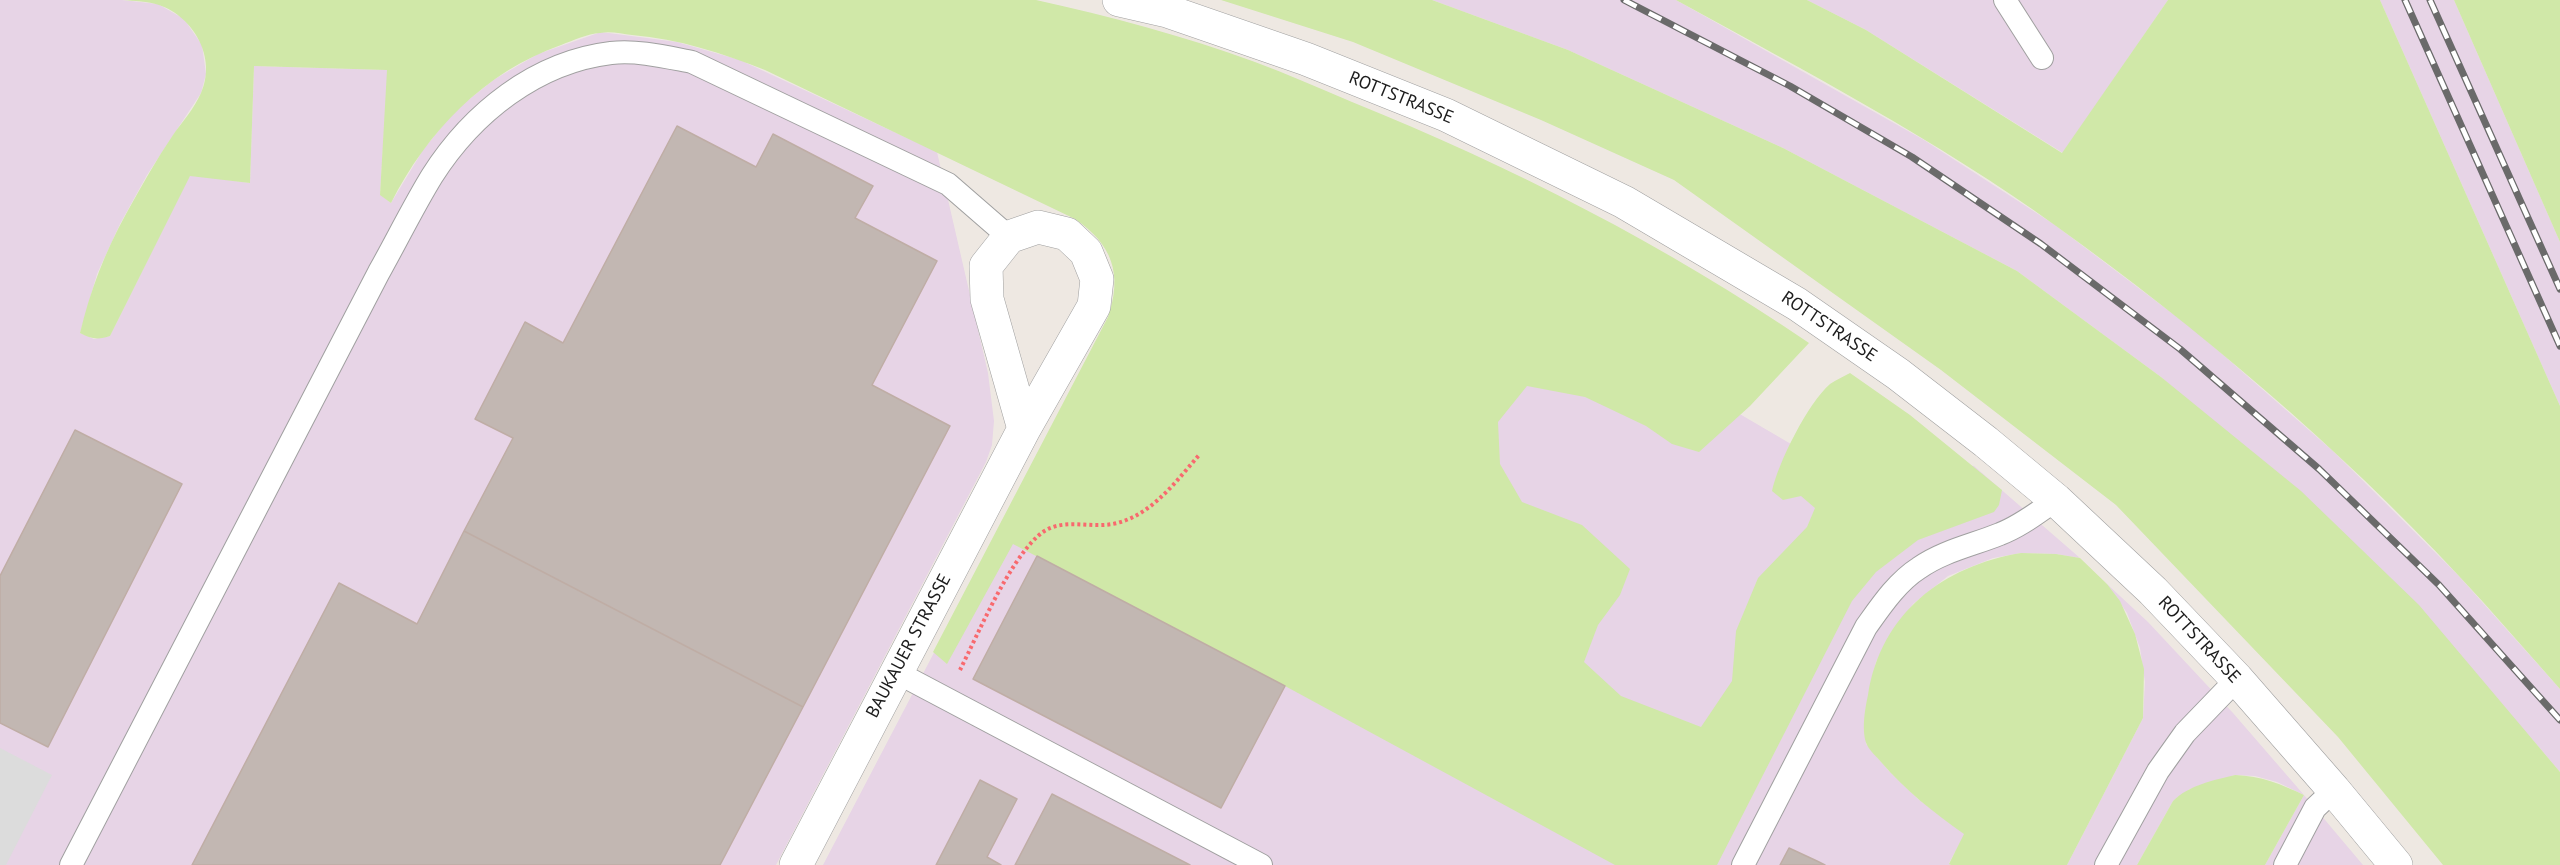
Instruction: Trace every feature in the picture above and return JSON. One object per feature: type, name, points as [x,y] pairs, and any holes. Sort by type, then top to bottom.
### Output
[{"type":"street","name":"ROTTSTRASSE","points":[[1119,0],[1167,11],[1296,56],[1435,110],[1624,202],[1806,310],[1898,374],[2056,500],[2153,591],[2237,679],[2396,865]]},
{"type":"street","name":"BAUKAUER STRASSE","points":[[796,865],[1024,429],[1094,306],[1096,279],[1086,252],[1067,234],[1038,227],[1009,237]]},
{"type":"street","points":[[1009,237],[986,266],[987,299],[1024,429]]},
{"type":"lane","points":[[2005,0],[2042,58]]},
{"type":"lane","points":[[71,865],[379,272],[433,174],[465,133],[499,100],[534,77],[570,60],[613,52],[651,54],[692,62],[948,184],[1009,237]]},
{"type":"lane","points":[[1743,865],[1866,627],[1885,600],[1918,568],[1957,548],[2001,534],[2026,521],[2056,500]]},
{"type":"lane","points":[[896,672],[1261,865]]},
{"type":"lane","points":[[2106,865],[2158,771],[2186,733],[2237,679]]},
{"type":"lane","points":[[2285,865],[2315,808],[2334,790]]},
{"type":"path","points":[[959,671],[1017,561],[1039,534],[1064,524],[1117,524],[1156,504],[1200,454]]},
{"type":"shaded area","points":[[0,0],[122,0],[158,4],[184,19],[202,45],[206,74],[201,93],[147,175],[120,224],[97,274],[80,333],[94,339],[110,336],[190,175],[250,183],[254,66],[388,70],[380,194],[391,203],[423,150],[452,114],[472,97],[495,79],[538,54],[601,32],[677,42],[740,60],[937,152],[988,373],[994,421],[992,445],[986,462],[776,865],[0,865]]},
{"type":"shaded area","points":[[1432,0],[1676,0],[1924,140],[2055,225],[2197,332],[2334,452],[2457,574],[2560,689],[2560,772],[2532,739],[2161,377],[2017,271],[1783,148],[1568,50]]},
{"type":"shaded area","points":[[1807,0],[2168,0],[2063,153],[1866,30]]},
{"type":"shaded area","points":[[2380,0],[2454,0],[2560,242],[2560,406]]},
{"type":"shaded area","points":[[1133,371],[1697,389],[1791,444],[1974,466],[2080,558],[2056,554],[2021,553],[1993,558],[1948,576],[1913,604],[1876,662],[1865,713],[1866,744],[1888,770],[1918,799],[1965,834],[1949,863],[1951,865],[823,865],[1030,469]]},
{"type":"shaded area","points":[[2107,584],[2148,622],[2233,713],[2304,795],[2277,782],[2255,776],[2235,775],[2190,789],[2173,801],[2137,865],[2067,865],[2143,718],[2145,682],[2140,648],[2127,613]]},
{"type":"shaded area","points":[[0,748],[52,775],[6,865],[0,865]]},
{"type":"shaded area","points":[[2304,795],[2363,865],[2265,865]]},
{"type":"green space","points":[[123,0],[1036,0],[1146,27],[1255,62],[1471,153],[1644,241],[1755,307],[1809,343],[1750,406],[1699,452],[1672,444],[1646,426],[1585,397],[1527,386],[1498,422],[1500,464],[1522,502],[1582,525],[1630,569],[1620,595],[1598,625],[1584,662],[1621,696],[1701,727],[1732,681],[1736,631],[1758,578],[1807,527],[1815,508],[1801,496],[1783,500],[1772,491],[1780,465],[1795,434],[1812,405],[1830,384],[1850,373],[1910,415],[2002,490],[1999,505],[1994,512],[1918,540],[1876,572],[1852,601],[1717,865],[1615,865],[1285,686],[1013,544],[947,664],[933,652],[1108,317],[1114,287],[1111,261],[1098,239],[1075,219],[765,70],[733,58],[667,40],[608,32],[585,36],[561,45],[507,71],[461,108],[422,152],[391,203],[380,195],[387,70],[254,66],[250,183],[190,176],[110,336],[95,338],[80,333],[88,302],[118,228],[161,154],[195,104],[205,80],[204,53],[199,40],[183,19],[159,5]]},
{"type":"green space","points":[[1221,0],[1432,0],[1568,50],[1783,148],[2017,271],[2161,377],[2301,491],[2419,605],[2560,772],[2560,865],[2443,865],[2338,737],[2116,505],[1941,370],[1674,180],[1541,120],[1353,42]]},
{"type":"green space","points":[[1676,0],[1807,0],[1866,30],[2062,153],[2168,0],[2380,0],[2560,406],[2560,689],[2458,575],[2365,481],[2266,391],[2162,306],[2056,226],[1965,164],[1870,107]]},
{"type":"green space","points":[[2454,0],[2560,0],[2560,242]]},
{"type":"green space","points":[[2021,553],[2056,554],[2080,558],[2107,584],[2120,601],[2135,634],[2144,669],[2143,718],[2067,865],[1951,865],[1949,864],[1964,834],[1910,792],[1868,747],[1864,727],[1868,695],[1875,666],[1886,640],[1902,617],[1920,598],[1942,582],[1966,569],[1993,559]]},
{"type":"green space","points":[[2235,775],[2271,781],[2304,795],[2265,865],[2137,865],[2173,801],[2179,795],[2210,781]]},
{"type":"building","points":[[677,126],[756,167],[773,134],[873,186],[855,218],[937,261],[872,385],[950,426],[803,707],[464,531],[513,438],[475,419],[525,322],[563,343]]},
{"type":"building","points":[[75,430],[182,484],[48,747],[0,723],[0,576]]},
{"type":"building","points":[[464,531],[803,707],[720,865],[192,865],[339,583],[417,624]]},
{"type":"building","points":[[1037,556],[1285,686],[1221,808],[973,679]]},
{"type":"building","points":[[980,780],[1017,799],[987,857],[1001,865],[936,865]]},
{"type":"building","points":[[1052,794],[1190,865],[1015,865]]},
{"type":"building","points":[[1789,848],[1817,861],[1825,865],[1780,865]]},
{"type":"railway","points":[[1624,0],[1790,86],[1912,157],[2041,244],[2180,349],[2319,469],[2439,585],[2560,720]]},
{"type":"railway","points":[[2405,0],[2560,346]]},
{"type":"railway","points":[[2430,0],[2560,289]]}]
